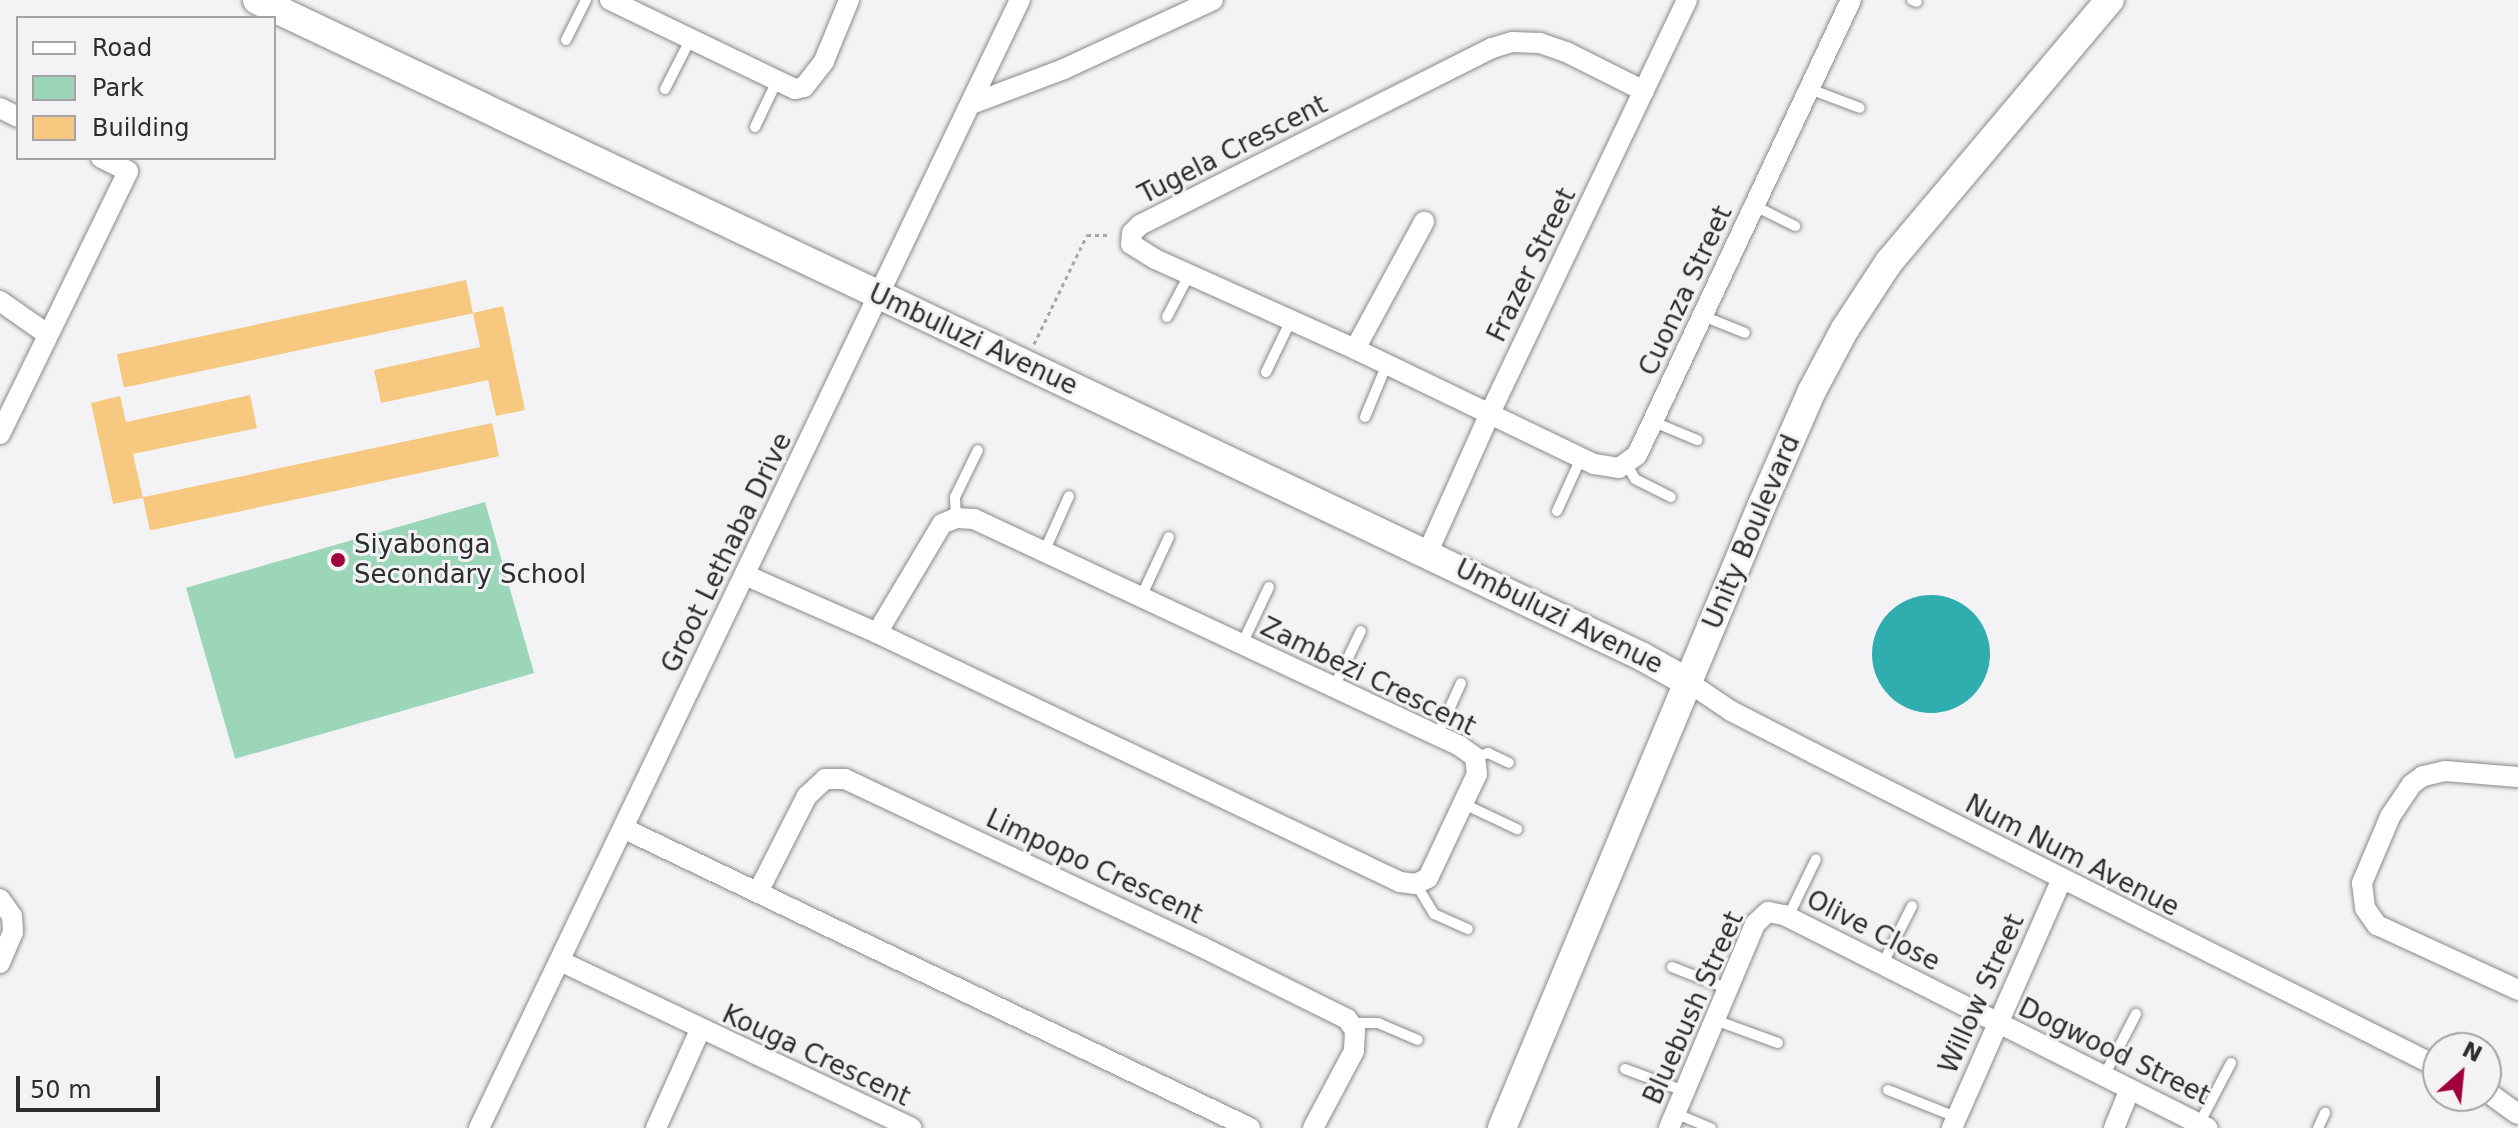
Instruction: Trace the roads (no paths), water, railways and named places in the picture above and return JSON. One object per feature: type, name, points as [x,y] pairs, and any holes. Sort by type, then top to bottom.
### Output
[{"type":"street","name":"Umbuluzi Avenue","points":[[257,0],[1427,554],[1688,682]]},
{"type":"street","points":[[610,0],[776,83],[795,89],[804,87],[813,78],[835,38],[849,0]]},
{"type":"street","name":"Groot Lethaba Drive","points":[[479,1128],[1020,0]]},
{"type":"street","points":[[971,104],[1064,69],[1213,0]]},
{"type":"street","name":"Frazer Street","points":[[1427,554],[1490,413],[1687,0]]},
{"type":"street","name":"Cuonza Street","points":[[1627,465],[1637,455],[1654,422],[1851,0]]},
{"type":"street","name":"Unity Boulevard","points":[[1502,1128],[1799,420],[1852,319],[1889,262],[1937,202],[2110,0]]},
{"type":"street","name":"Tugela Crescent","points":[[1490,413],[1137,250],[1131,244],[1131,237],[1147,222],[1492,48],[1512,42],[1540,43],[1566,52],[1644,91]]},
{"type":"street","points":[[0,434],[128,171],[105,160]]},
{"type":"street","points":[[1355,349],[1424,222]]},
{"type":"street","points":[[0,301],[47,334]]},
{"type":"street","points":[[1490,413],[1606,467],[1627,465]]},
{"type":"street","points":[[877,633],[942,524],[956,518]]},
{"type":"street","name":"Zambezi Crescent","points":[[956,518],[974,519],[1334,687],[1475,757],[1477,774],[1464,804],[1432,872],[1416,884]]},
{"type":"street","points":[[745,575],[877,633],[1391,878],[1416,884]]},
{"type":"street","name":"Num Num Avenue","points":[[1688,682],[1731,711],[2061,881],[2422,1059]]},
{"type":"street","points":[[2518,777],[2445,771],[2423,776],[2402,797],[2362,883],[2370,916],[2392,933],[2518,990]]},
{"type":"street","name":"Limpopo Crescent","points":[[758,892],[807,796],[825,779],[845,779],[1202,947],[1352,1023]]},
{"type":"street","points":[[625,829],[1250,1128]]},
{"type":"street","name":"Willow Street","points":[[1954,1123],[2061,881]]},
{"type":"street","points":[[0,899],[12,916],[13,932],[0,963]]},
{"type":"street","name":"Olive Close","points":[[1778,914],[1996,1023]]},
{"type":"street","name":"Bluebush Street","points":[[1672,1120],[1755,924],[1778,914]]},
{"type":"street","name":"Kouga Crescent","points":[[560,961],[911,1128]]},
{"type":"street","points":[[1313,1128],[1354,1051],[1357,1042],[1352,1023]]},
{"type":"street","name":"Dogwood Street","points":[[1996,1023],[2204,1126]]},
{"type":"street","name":"Kouga Crescent","points":[[656,1128],[700,1030]]},
{"type":"street","points":[[2114,1128],[2130,1089]]},
{"type":"lane","points":[[566,40],[586,0]]},
{"type":"lane","points":[[665,89],[690,40]]},
{"type":"lane","points":[[755,127],[776,83]]},
{"type":"lane","points":[[1810,89],[1860,108]]},
{"type":"lane","points":[[1755,206],[1795,226]]},
{"type":"lane","points":[[1167,317],[1189,275]]},
{"type":"lane","points":[[1703,316],[1745,333]]},
{"type":"lane","points":[[1266,372],[1291,320]]},
{"type":"lane","points":[[1365,417],[1387,364]]},
{"type":"lane","points":[[1654,422],[1697,440]]},
{"type":"lane","points":[[956,518],[955,497],[978,450]]},
{"type":"lane","points":[[1557,511],[1582,457]]},
{"type":"lane","points":[[1627,465],[1635,479],[1671,497]]},
{"type":"lane","points":[[1044,552],[1069,496]]},
{"type":"lane","points":[[1141,597],[1169,537]]},
{"type":"lane","points":[[1242,644],[1269,587]]},
{"type":"lane","points":[[1334,687],[1361,631]]},
{"type":"lane","points":[[1437,736],[1461,683]]},
{"type":"lane","points":[[1475,757],[1488,753],[1509,763]]},
{"type":"lane","points":[[1464,804],[1517,829]]},
{"type":"lane","points":[[1778,914],[1816,859]]},
{"type":"lane","points":[[1416,884],[1434,914],[1468,929]]},
{"type":"lane","points":[[1882,965],[1912,906]]},
{"type":"lane","points":[[1672,967],[1728,989]]},
{"type":"lane","points":[[2104,1076],[2136,1014]]},
{"type":"lane","points":[[1715,1020],[1778,1043]]},
{"type":"lane","points":[[1352,1023],[1378,1023],[1418,1040]]},
{"type":"lane","points":[[2204,1126],[2231,1063]]},
{"type":"lane","points":[[1625,1069],[1684,1091]]},
{"type":"lane","points":[[1888,1090],[1954,1123]]},
{"type":"lane","points":[[2318,1128],[2325,1113]]},
{"type":"lane","points":[[1672,1120],[1711,1128]]},
{"type":"water","points":[[1931,595],[1954,600],[1973,612],[1985,631],[1990,654],[1985,677],[1973,696],[1954,708],[1931,713],[1908,708],[1889,696],[1877,677],[1872,654],[1877,631],[1889,612],[1908,600]]},
{"type":"place","name":"Siyabonga Secondary School","points":[[338,560]]}]
